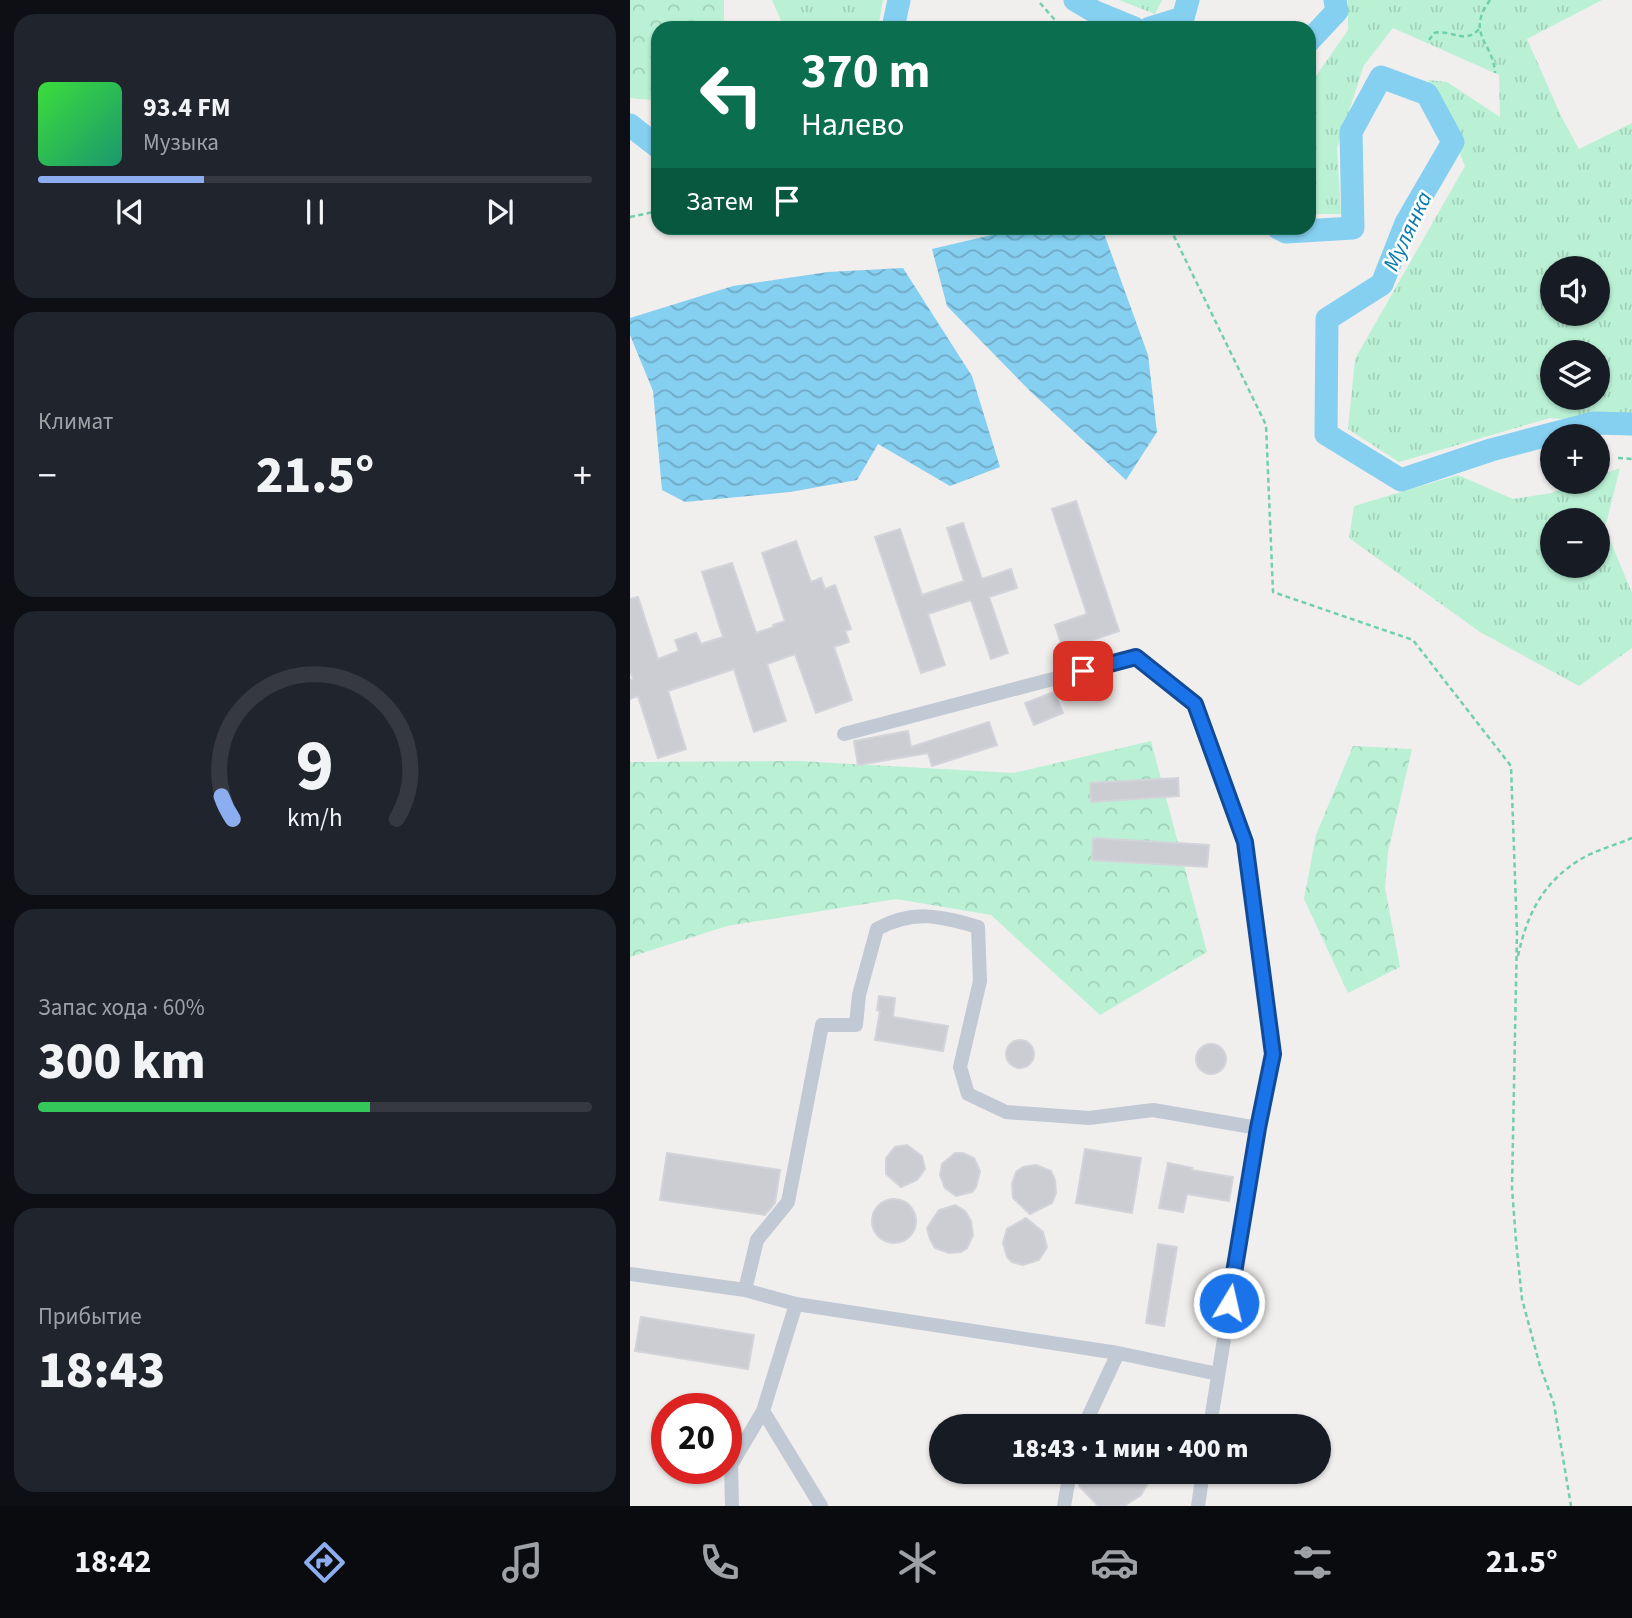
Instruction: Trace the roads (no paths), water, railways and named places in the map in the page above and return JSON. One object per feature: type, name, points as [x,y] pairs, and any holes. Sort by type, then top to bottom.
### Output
[{"type":"lane","points":[[844,734],[1136,657],[1195,704],[1245,842],[1273,1054],[1258,1128],[1212,1414]]},
{"type":"lane","points":[[746,1290],[757,1240],[788,1202],[822,1025],[856,1025],[859,995],[877,929],[895,919],[939,916],[978,927],[980,981],[960,1067],[968,1094],[1006,1112],[1089,1118],[1153,1110],[1258,1128]]},
{"type":"lane","points":[[630,1274],[746,1290],[796,1304],[1118,1353],[1218,1374]]},
{"type":"lane","points":[[732,1506],[732,1465],[763,1411],[796,1304]]},
{"type":"lane","points":[[1090,1414],[1118,1353]]},
{"type":"lane","points":[[763,1411],[821,1506]]},
{"type":"lane","points":[[1064,1506],[1068,1484]]},
{"type":"lane","points":[[1198,1506],[1201,1484]]},
{"type":"water","points":[[991,235],[1105,235],[1148,355],[1157,432],[1126,480],[1030,391],[947,306],[932,249]]},
{"type":"water","points":[[903,268],[972,376],[1000,467],[950,486],[878,444],[857,480],[790,492],[685,502],[662,490],[653,391],[630,335],[630,318],[733,286],[828,272]]},
{"type":"waterway","name":"Мулянка","points":[[894,21],[899,0]]},
{"type":"waterway","name":"Мулянка","points":[[1075,0],[1117,21]]},
{"type":"waterway","name":"Мулянка","points":[[1173,21],[1183,18],[1188,0]]},
{"type":"waterway","name":"Мулянка","points":[[1316,34],[1337,11],[1335,0]]},
{"type":"waterway","name":"Мулянка","points":[[1316,230],[1353,228],[1351,132],[1381,77],[1427,94],[1453,142],[1406,223],[1382,284],[1327,319],[1326,434],[1401,480],[1491,450],[1593,423],[1632,424]]},
{"type":"waterway","name":"Мулянка","points":[[630,125],[651,142]]}]
